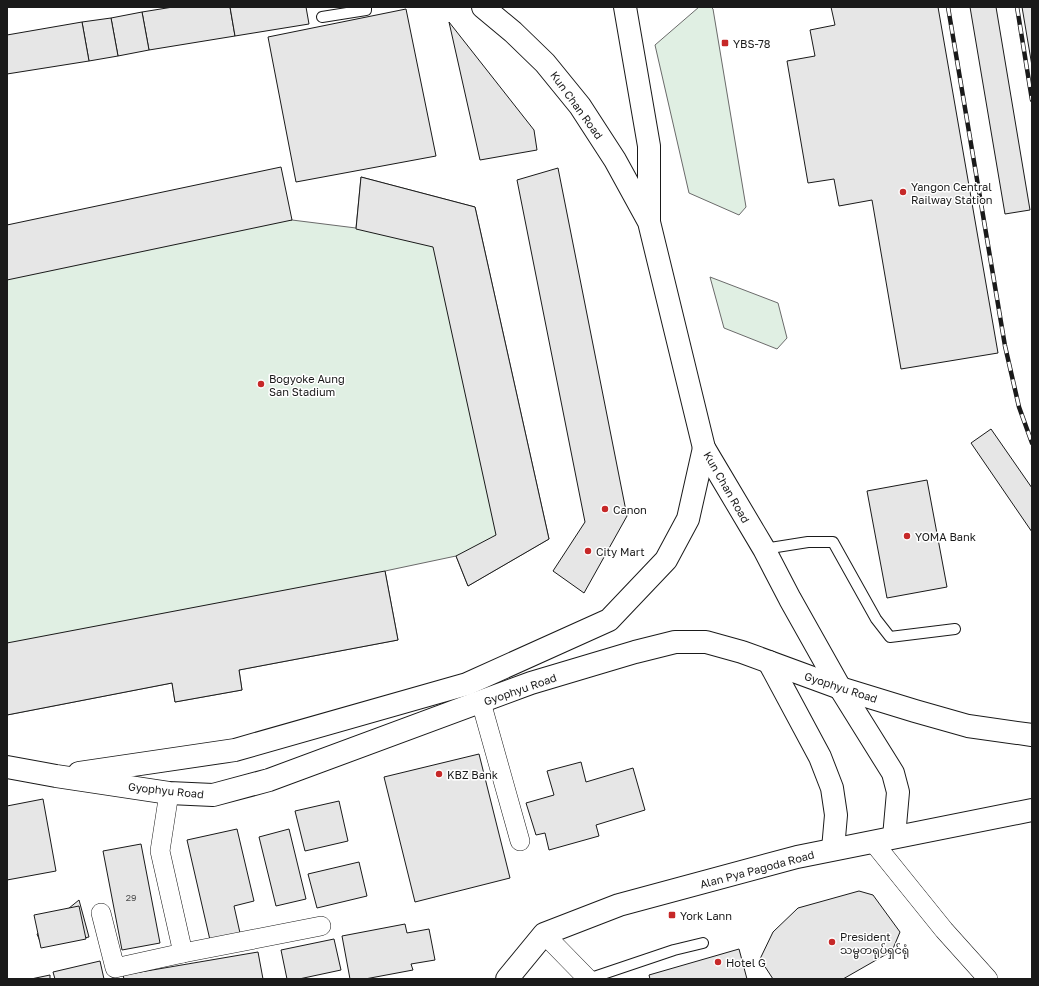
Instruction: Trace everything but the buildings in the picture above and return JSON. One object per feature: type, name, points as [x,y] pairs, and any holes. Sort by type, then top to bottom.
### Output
[{"type":"main road","name":"Kun Chan Road","points":[[482,7],[513,32],[545,63],[580,106],[615,160],[649,222]]},
{"type":"main road","name":"Kun Chan Road","points":[[625,7],[649,146],[649,222],[704,448],[764,549],[840,688],[893,773],[898,792],[883,839]]},
{"type":"main road","points":[[56,776],[235,750],[467,684],[609,620],[666,560],[688,519],[704,448]]},
{"type":"main road","name":"Gyophyu Road","points":[[7,767],[56,776],[169,792],[213,795],[269,780],[531,683],[635,652],[675,642],[706,642],[742,652],[840,688],[968,726],[1032,735]]},
{"type":"main road","points":[[769,662],[820,757],[832,788],[836,815],[833,850]]},
{"type":"main road","name":"Alan Pya Pagoda Road","points":[[507,979],[544,934],[619,905],[797,858],[883,839],[1032,810]]},
{"type":"street","points":[[481,702],[520,841]]},
{"type":"street","points":[[169,792],[160,851],[182,953]]},
{"type":"street","points":[[883,839],[944,930],[988,979]]},
{"type":"street","points":[[101,913],[116,973],[182,953],[321,926]]},
{"type":"street","points":[[544,934],[588,979]]},
{"type":"lane","points":[[322,18],[366,10],[366,7]]},
{"type":"lane","points":[[764,549],[808,542],[833,542],[876,619],[890,637],[955,629]]},
{"type":"lane","points":[[588,979],[674,950],[703,943]]},
{"type":"green space","points":[[699,7],[711,7],[713,9],[746,207],[739,215],[689,193],[655,45]]},
{"type":"green space","name":"Bogyoke Aung San Stadium","points":[[361,177],[475,207],[549,539],[468,586],[456,556],[385,571],[398,640],[239,670],[242,690],[175,702],[172,683],[7,715],[7,225],[292,220],[356,228]]},
{"type":"green space","points":[[710,277],[778,303],[787,338],[777,349],[724,328]]},
{"type":"railway","points":[[948,7],[1005,346],[1019,407],[1032,443]]},
{"type":"railway","points":[[1017,7],[1032,100]]},
{"type":"place","name":"YBS-78","points":[[725,43]]},
{"type":"place","name":"Yangon Central Railway Station","points":[[903,192]]},
{"type":"place","name":"Bogyoke Aung San Stadium","points":[[261,384]]},
{"type":"place","name":"Canon","points":[[605,509]]},
{"type":"place","name":"YOMA Bank","points":[[907,536]]},
{"type":"place","name":"City Mart","points":[[588,551]]},
{"type":"place","name":"KBZ Bank","points":[[439,774]]},
{"type":"place","name":"York Lann","points":[[672,915]]},
{"type":"place","name":"President သမ္မတရုပ်ရှင်ရုံ","points":[[832,942]]},
{"type":"place","name":"Hotel G","points":[[718,962]]}]
